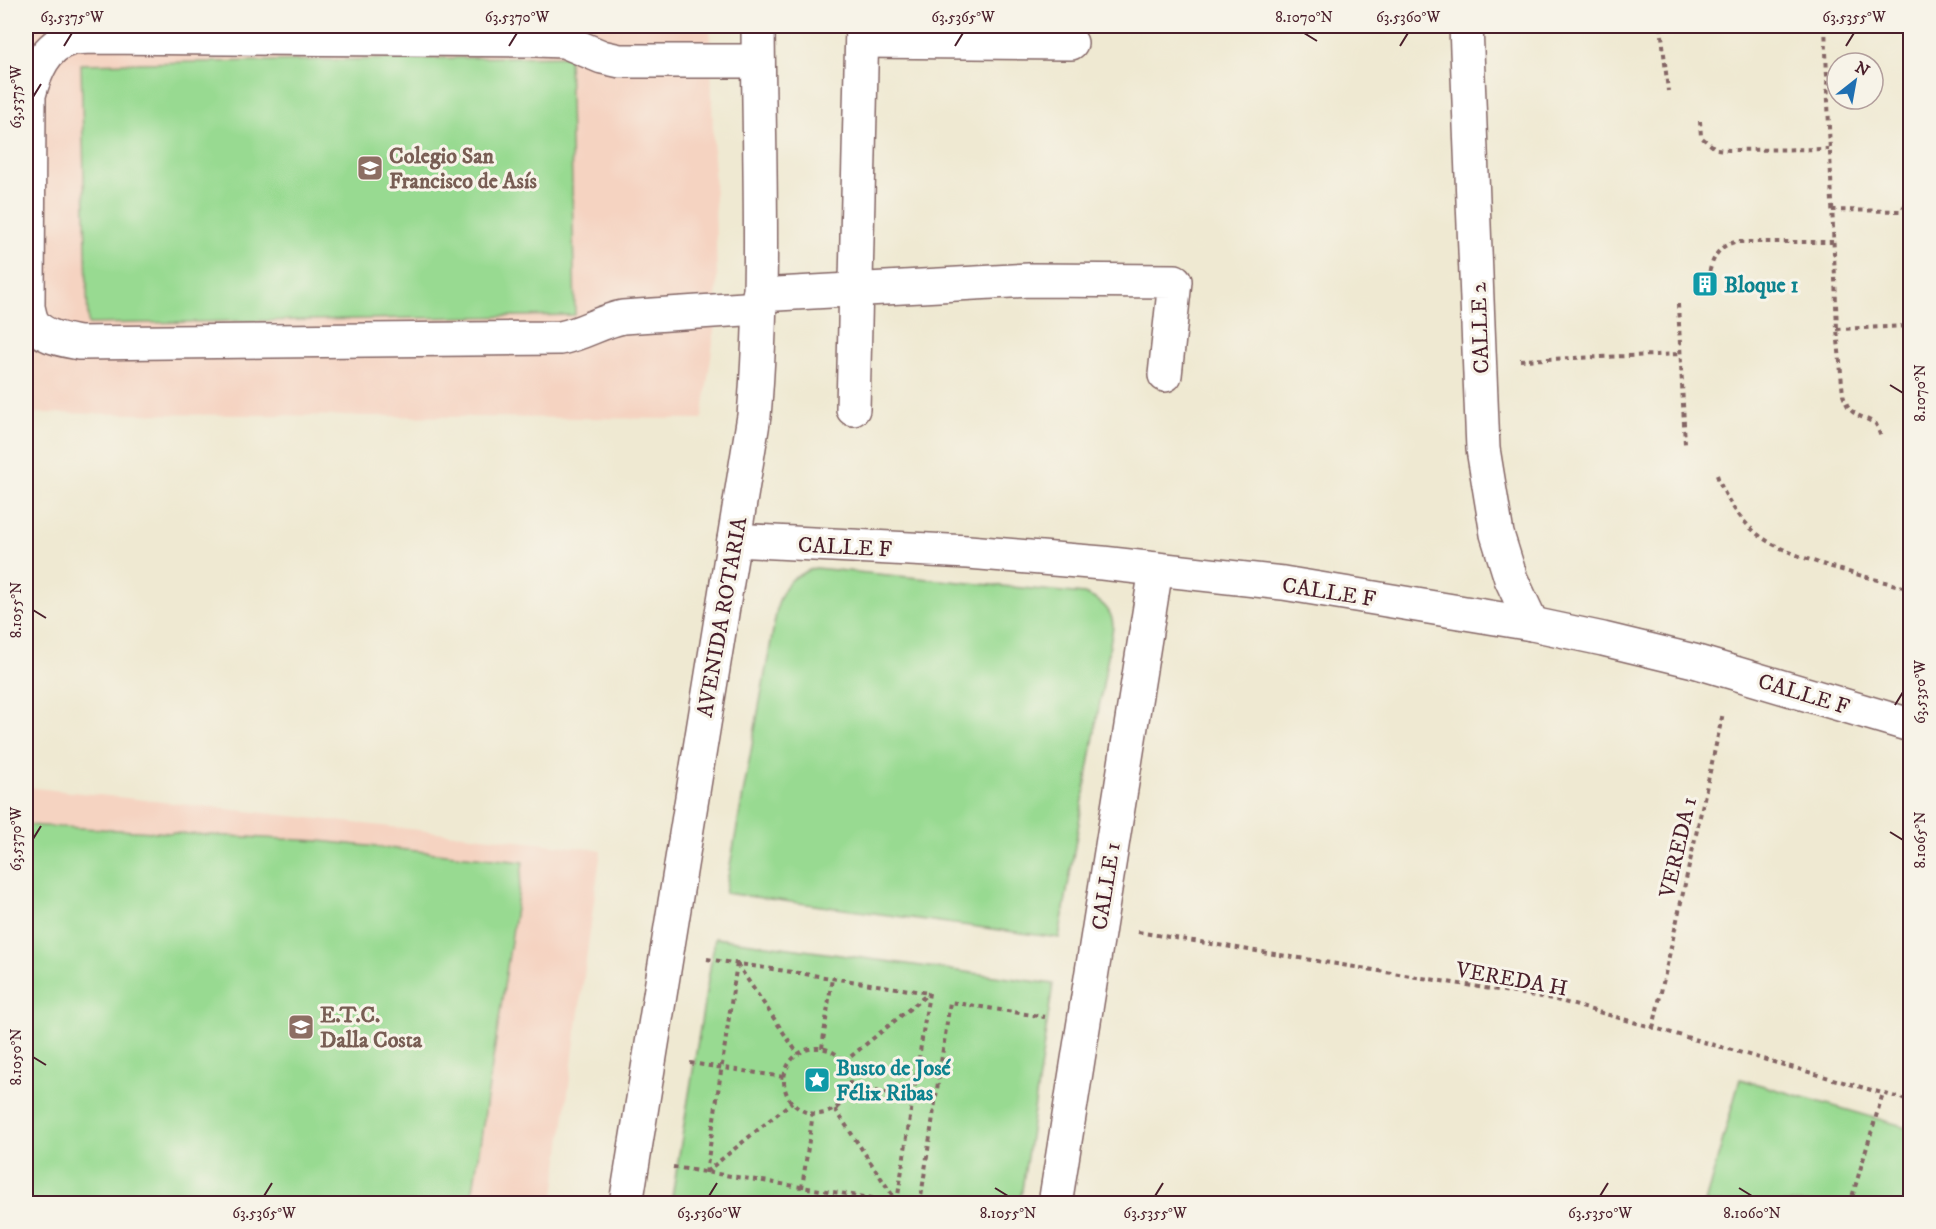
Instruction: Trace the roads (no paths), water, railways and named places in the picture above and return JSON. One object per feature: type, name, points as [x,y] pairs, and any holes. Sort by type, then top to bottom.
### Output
[{"type":"street","name":"AVENIDA ROTARIA","points":[[626,1203],[754,416],[758,371],[759,301],[758,26]]},
{"type":"street","name":"CALLE 2","points":[[1466,26],[1484,449],[1497,534],[1510,579],[1532,624]]},
{"type":"street","points":[[853,409],[862,33],[1071,43]]},
{"type":"street","points":[[758,61],[620,61],[602,57],[564,41],[536,40],[101,37],[69,39],[54,47],[44,59],[35,74],[29,95],[28,307],[32,322],[39,330],[56,338],[79,343],[560,338],[576,335],[623,316],[856,290],[1029,280],[1175,281],[1165,375]]},
{"type":"street","name":"CALLE F","points":[[734,540],[968,552],[1102,562],[1282,583],[1532,624],[1694,660],[1911,725]]},
{"type":"street","name":"CALLE 1","points":[[1055,1203],[1156,569]]},
{"type":"place","name":"Colegio San Francisco de Asís","points":[[370,168]]},
{"type":"place","name":"Bloque 1","points":[[1705,284]]},
{"type":"place","name":"E.T.C. Dalla Costa","points":[[301,1027]]},
{"type":"place","name":"Busto de José Félix Ribas","points":[[817,1080]]}]
